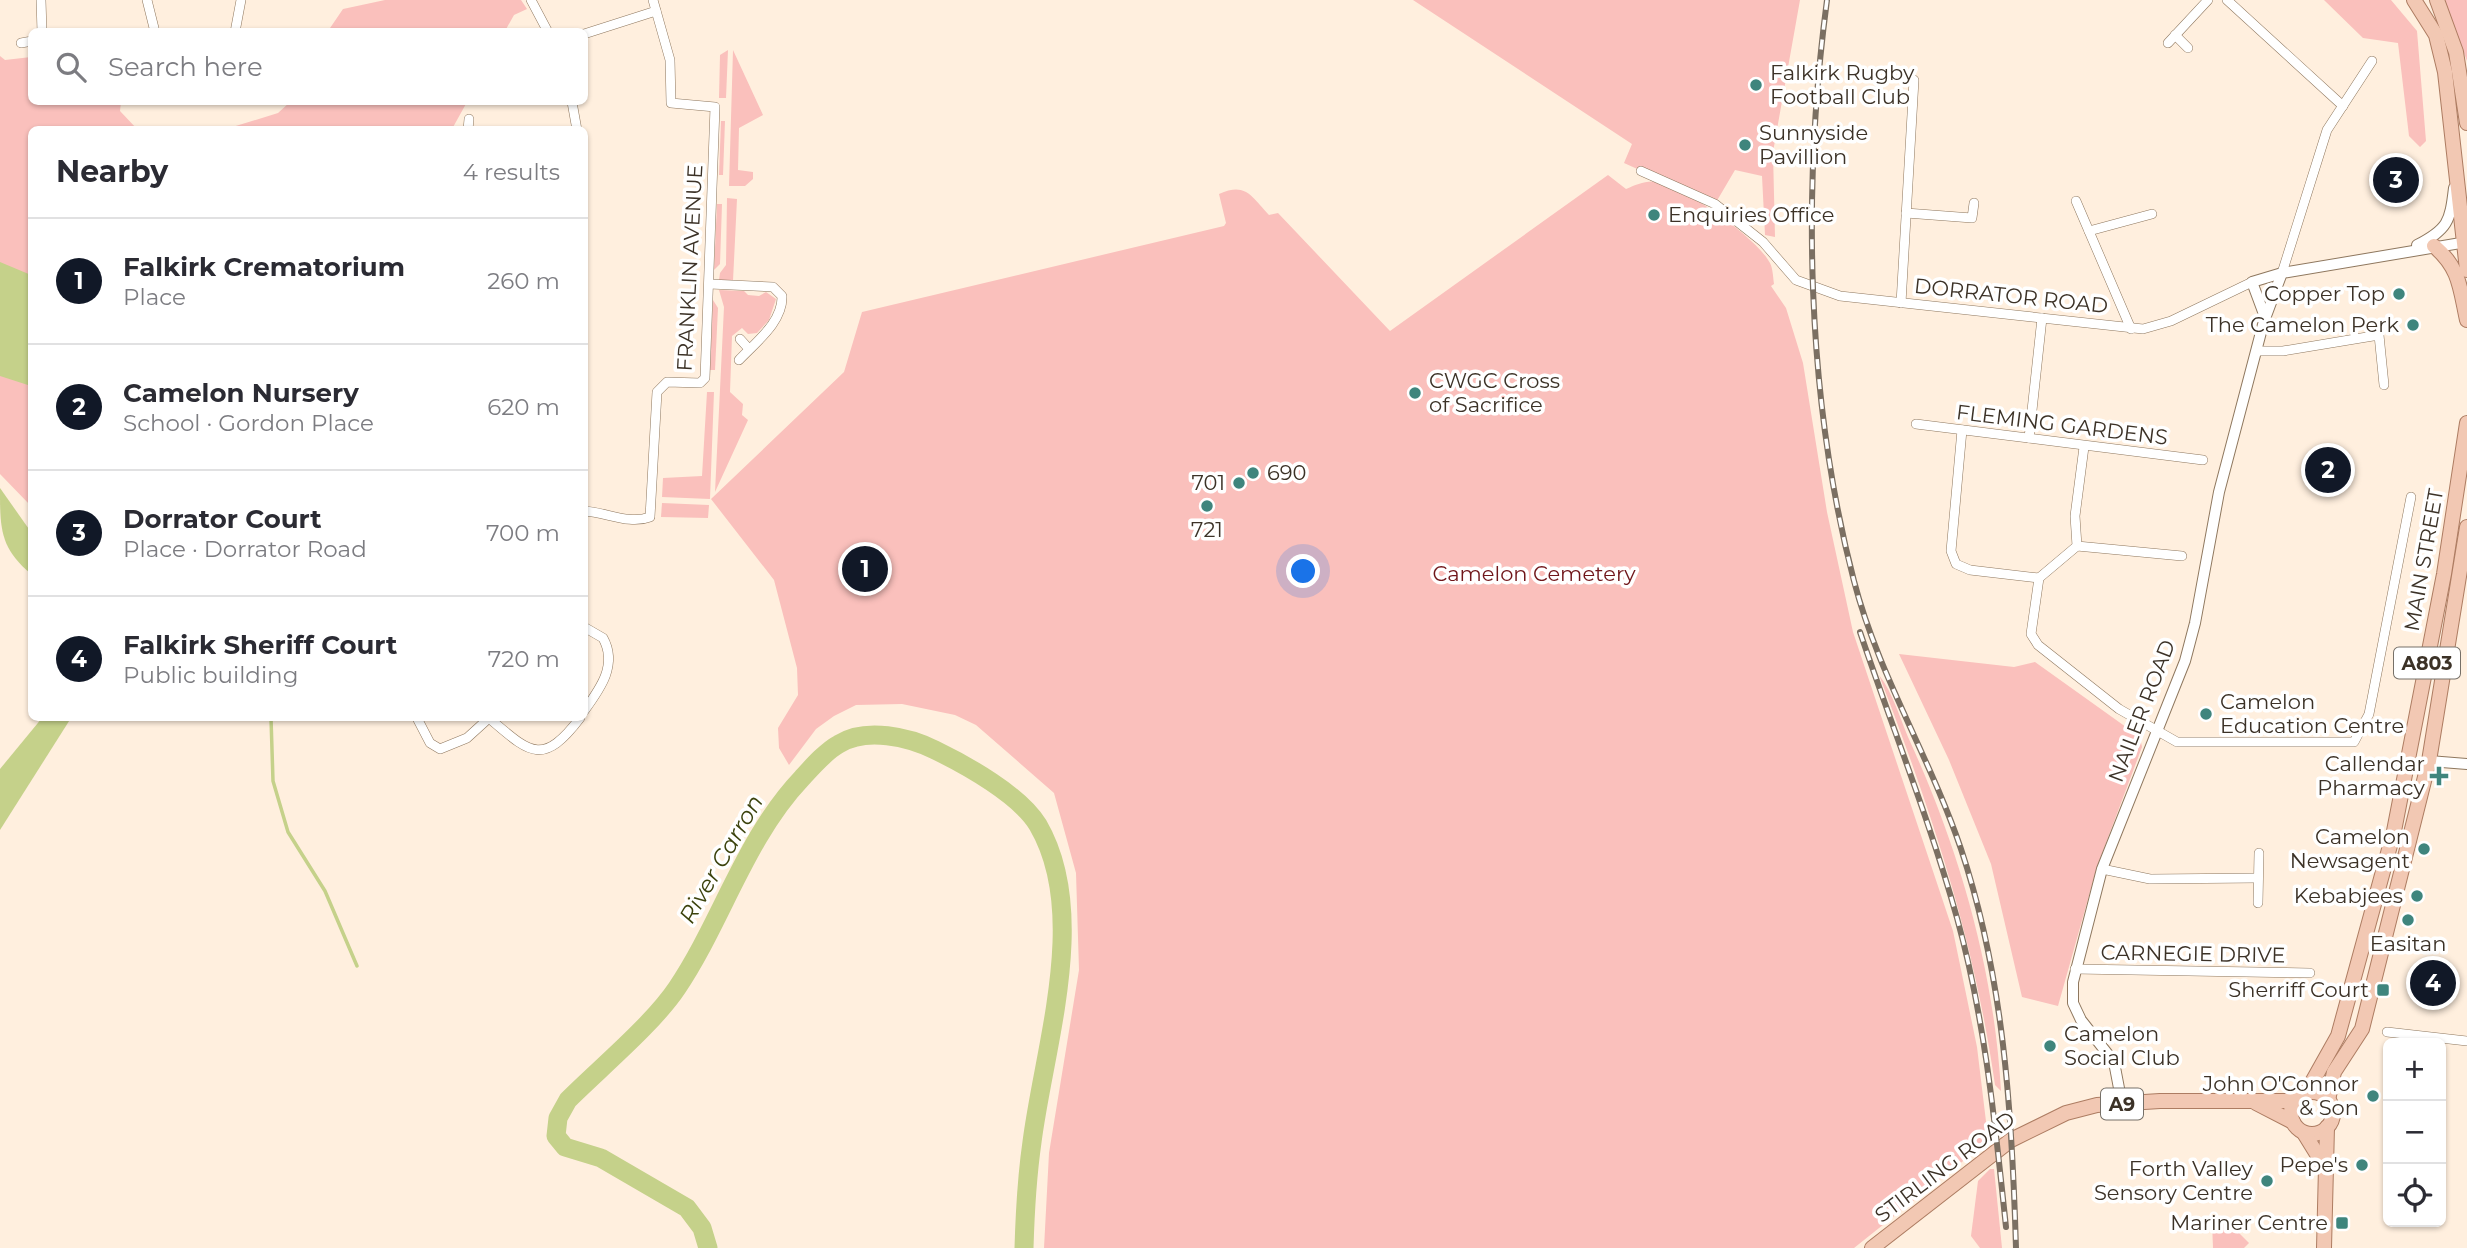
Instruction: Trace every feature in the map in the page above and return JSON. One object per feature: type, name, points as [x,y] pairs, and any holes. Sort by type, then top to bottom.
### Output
[{"type":"main road","points":[[2414,0],[2436,35],[2440,51],[2466,242],[2467,270]]},
{"type":"main road","points":[[2437,0],[2456,52],[2467,123]]},
{"type":"main road","points":[[2434,246],[2447,257],[2456,271],[2467,320]]},
{"type":"main road","name":"MAIN STREET","points":[[2300,1097],[2339,1036],[2352,995],[2403,787],[2444,574],[2467,423]]},
{"type":"main road","name":"MAIN STREET","points":[[2328,1100],[2334,1072],[2362,1029],[2429,761],[2467,527]]},
{"type":"main road","name":"MAIN STREET","points":[[2403,787],[2414,765],[2429,761]]},
{"type":"main road","points":[[2324,1248],[2326,1169],[2327,1127],[2332,1111],[2328,1100],[2318,1093],[2300,1097],[2291,1108],[2293,1122],[2304,1133],[2326,1169]]},
{"type":"main road","name":"STIRLING ROAD","points":[[1872,1248],[2011,1140],[2066,1113],[2097,1105],[2252,1101],[2300,1097]]},
{"type":"main road","name":"STIRLING ROAD","points":[[2252,1101],[2293,1122]]},
{"type":"main road","points":[[2304,1133],[2316,1133],[2327,1127]]},
{"type":"street","points":[[41,0],[42,28]]},
{"type":"street","points":[[147,0],[154,28]]},
{"type":"street","points":[[236,28],[241,0]]},
{"type":"street","points":[[531,0],[546,28]]},
{"type":"street","name":"FRANKLIN AVENUE","points":[[588,511],[605,512],[626,519],[645,519],[652,513],[657,392],[667,382],[700,383],[705,379],[715,107],[671,103],[670,60],[653,0]]},
{"type":"street","points":[[2188,48],[2172,39],[2208,0]]},
{"type":"street","points":[[2227,0],[2343,106]]},
{"type":"street","points":[[588,33],[656,11]]},
{"type":"street","points":[[21,43],[28,42]]},
{"type":"street","points":[[2282,273],[2326,130],[2372,61]]},
{"type":"street","points":[[1901,303],[1913,80]]},
{"type":"street","points":[[573,105],[576,126]]},
{"type":"street","points":[[468,126],[469,119]]},
{"type":"street","name":"DORRATOR ROAD","points":[[1641,171],[1715,204],[1763,242],[1796,281],[1840,296],[2131,329],[2155,327],[2252,282],[2282,273],[2466,242]]},
{"type":"street","name":"DORRATOR ROAD","points":[[2405,251],[2438,234],[2447,224],[2456,176]]},
{"type":"street","points":[[2076,201],[2131,329]]},
{"type":"street","points":[[1906,213],[1972,218],[1974,203]]},
{"type":"street","points":[[2089,231],[2152,214]]},
{"type":"street","name":"NAILER ROAD","points":[[2122,1104],[2114,1062],[2081,1020],[2073,1003],[2075,969],[2102,869],[2185,661],[2219,492],[2265,317],[2282,273]]},
{"type":"street","points":[[2252,282],[2265,317]]},
{"type":"street","points":[[710,284],[779,290],[782,304],[780,311],[772,325],[739,360]]},
{"type":"street","points":[[2029,438],[2042,318]]},
{"type":"street","points":[[2258,351],[2283,351],[2379,335],[2384,385]]},
{"type":"street","points":[[740,339],[749,349]]},
{"type":"street","name":"FLEMING GARDENS","points":[[1916,424],[2203,460]]},
{"type":"street","points":[[1962,430],[1951,551],[1956,564],[1970,570],[2039,578]]},
{"type":"street","points":[[2077,546],[2075,516],[2084,447]]},
{"type":"street","points":[[2182,556],[2077,546],[2039,578],[2031,634],[2038,645],[2091,688],[2155,731],[2177,742],[2354,742],[2369,714],[2411,497]]},
{"type":"street","points":[[588,629],[603,638],[610,661],[604,679],[588,705]]},
{"type":"street","points":[[419,721],[430,743],[440,749],[467,738],[486,721]]},
{"type":"street","points":[[492,721],[517,743],[537,750],[558,742],[577,721]]},
{"type":"street","points":[[2429,761],[2467,764]]},
{"type":"street","points":[[2258,903],[2259,853]]},
{"type":"street","points":[[2102,869],[2150,879],[2258,878]]},
{"type":"street","name":"CARNEGIE DRIVE","points":[[2075,969],[2310,973]]},
{"type":"street","points":[[2387,1032],[2467,1041]]},
{"type":"green space","points":[[385,0],[521,0],[527,9],[514,15],[507,28],[330,28],[343,9]]},
{"type":"green space","points":[[1413,0],[1800,0],[1773,152],[1775,237],[1765,235],[1762,176],[1735,170],[1715,204],[1624,163],[1632,144]]},
{"type":"green space","points":[[2324,0],[2391,0],[2417,31],[2426,141],[2420,147],[2409,136],[2398,43],[2363,38]]},
{"type":"green space","points":[[2443,0],[2467,0],[2467,61]]},
{"type":"green space","points":[[728,50],[726,98],[719,98],[720,55]]},
{"type":"green space","points":[[733,50],[763,115],[739,128],[738,170],[753,172],[753,179],[745,186],[729,186]]},
{"type":"green space","points":[[0,56],[5,60],[28,57],[28,105],[121,105],[120,111],[134,126],[28,126],[28,503],[0,474]]},
{"type":"green space","points":[[287,105],[465,105],[454,126],[236,126],[278,113]]},
{"type":"green space","points":[[721,121],[725,121],[723,175],[719,175]]},
{"type":"green space","name":"Camelon Cemetery","points":[[1608,175],[1626,189],[1641,183],[1657,182],[1702,203],[1751,240],[1771,265],[1774,284],[1771,286],[1786,308],[1803,363],[1827,512],[1853,632],[1953,931],[1977,1047],[1988,1138],[1981,1143],[1982,1146],[1854,1248],[1044,1248],[1049,1153],[1079,970],[1076,873],[1054,793],[976,725],[955,715],[902,704],[856,705],[834,716],[816,729],[789,765],[779,748],[778,728],[798,695],[797,668],[774,580],[711,499],[844,372],[862,312],[1224,226],[1226,223],[1219,194],[1242,190],[1269,215],[1278,213],[1390,331]]},
{"type":"green space","points":[[727,198],[737,199],[733,281],[719,280],[726,265]]},
{"type":"green space","points":[[717,204],[722,204],[720,264],[714,270]]},
{"type":"green space","points":[[719,290],[744,291],[748,295],[759,296],[766,292],[776,299],[769,320],[757,333],[748,334],[742,328],[732,336],[730,392],[743,404],[742,415],[748,420],[715,492],[724,307]]},
{"type":"green space","points":[[713,300],[718,308],[715,370],[710,370]]},
{"type":"green space","points":[[707,392],[714,392],[710,499],[662,497],[663,478],[702,476]]},
{"type":"green space","points":[[662,503],[709,505],[708,518],[661,517]]},
{"type":"green space","points":[[1899,654],[2014,667],[2035,662],[2140,737],[2142,747],[2097,867],[2058,1006],[2022,997],[1991,864],[1949,760]]},
{"type":"green space","points":[[1879,675],[1892,697],[1943,822],[1971,909],[1991,999],[2001,1091],[1995,1085],[1975,978],[1949,877],[1917,777]]},
{"type":"green space","points":[[1990,1169],[1994,1169],[2002,1248],[1980,1248],[1971,1236],[1978,1181]]},
{"type":"green space","points":[[2212,1222],[2228,1222],[2249,1243],[2244,1248],[2213,1248]]},
{"type":"shaded area","points":[[0,262],[28,274],[28,385],[0,376]]},
{"type":"shaded area","points":[[0,488],[28,528],[28,571],[8,546],[0,515]]},
{"type":"shaded area","points":[[40,721],[69,721],[0,830],[0,769]]},
{"type":"waterway","points":[[271,721],[273,781],[288,832],[325,891],[357,966]]},
{"type":"waterway","name":"River Carron","points":[[708,1248],[702,1228],[687,1208],[601,1158],[565,1147],[556,1136],[558,1118],[568,1100],[640,1031],[677,988],[708,935],[749,853],[782,802],[815,764],[834,747],[850,739],[874,735],[925,745],[962,764],[1006,792],[1038,825],[1053,860],[1061,899],[1059,981],[1030,1155],[1024,1248]]},
{"type":"railway","points":[[1827,0],[1819,71],[1812,218],[1813,292],[1826,439],[1838,511],[1864,615],[1890,682],[1935,781],[1976,898],[2003,1046],[2012,1146],[2016,1248]]},
{"type":"railway","points":[[1860,632],[1935,846],[1967,956],[1988,1071],[2006,1227]]},
{"type":"place","name":"Falkirk Rugby Football Club","points":[[1756,85]]},
{"type":"place","name":"Sunnyside Pavillion","points":[[1745,145]]},
{"type":"place","name":"Dorrator Court","points":[[2396,180]]},
{"type":"place","name":"Enquiries Office","points":[[1654,215]]},
{"type":"place","name":"Copper Top","points":[[2399,294]]},
{"type":"place","name":"The Camelon Perk","points":[[2413,325]]},
{"type":"place","name":"CWGC Cross of Sacrifice","points":[[1415,393]]},
{"type":"place","name":"Camelon Nursery","points":[[2328,470]]},
{"type":"place","name":"690","points":[[1253,473]]},
{"type":"place","name":"701","points":[[1239,483]]},
{"type":"place","name":"721","points":[[1207,506]]},
{"type":"place","name":"Falkirk Crematorium","points":[[865,569]]},
{"type":"place","name":"Camelon Education Centre","points":[[2206,714]]},
{"type":"place","name":"Callendar Pharmacy","points":[[2439,776]]},
{"type":"place","name":"Camelon Newsagent","points":[[2424,849]]},
{"type":"place","name":"Kebabjees","points":[[2417,896]]},
{"type":"place","name":"Easitan","points":[[2408,920]]},
{"type":"place","name":"Falkirk Sheriff Court","points":[[2433,983]]},
{"type":"place","name":"Sherriff Court","points":[[2383,990]]},
{"type":"place","name":"Camelon Social Club","points":[[2050,1046]]},
{"type":"place","name":"John O'Connor & Son","points":[[2373,1096]]},
{"type":"place","name":"Pepe's","points":[[2362,1165]]},
{"type":"place","name":"Forth Valley Sensory Centre","points":[[2267,1181]]},
{"type":"place","name":"Mariner Centre","points":[[2342,1223]]}]
